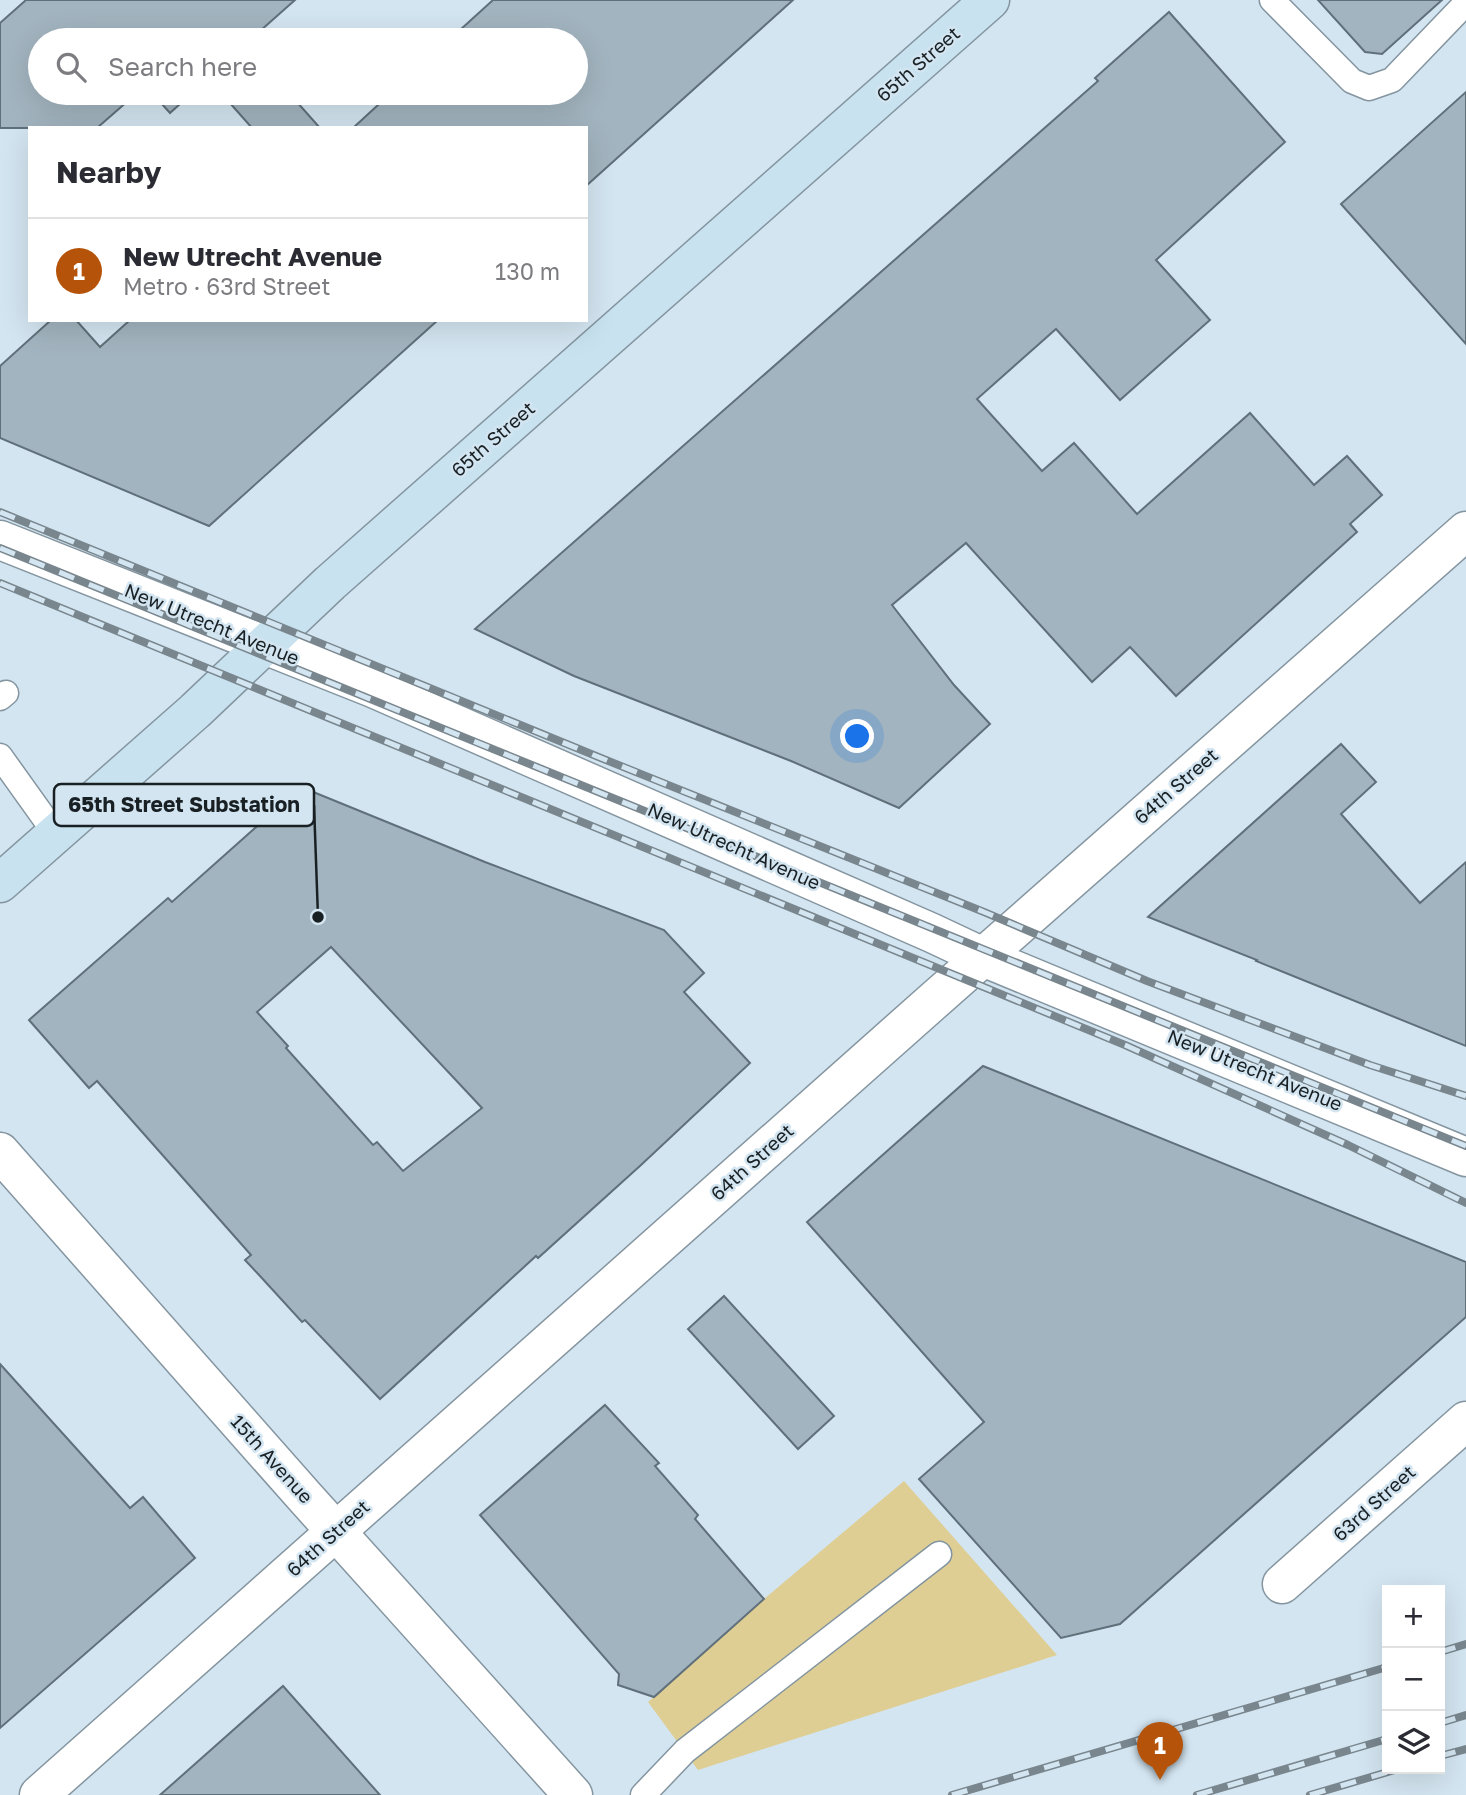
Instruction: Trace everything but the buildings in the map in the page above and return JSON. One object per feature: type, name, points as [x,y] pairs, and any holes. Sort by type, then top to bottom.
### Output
[{"type":"main road","name":"65th Street","points":[[0,883],[195,711],[330,583],[990,0]]},
{"type":"street","name":"64th Street","points":[[39,1795],[1466,530]]},
{"type":"street","name":"New Utrecht Avenue","points":[[0,540],[373,688],[983,957],[1466,1157]]},
{"type":"street","name":"15th Avenue","points":[[0,1152],[573,1795]]},
{"type":"street","name":"63rd Street","points":[[1282,1584],[1466,1421]]},
{"type":"lane","points":[[1272,0],[1352,81],[1369,88],[1392,79],[1466,3]]},
{"type":"lane","points":[[0,757],[55,833]]},
{"type":"lane","points":[[643,1795],[685,1751],[939,1554]]},
{"type":"shaded area","points":[[904,1481],[1057,1655],[698,1770],[648,1702],[764,1599]]},
{"type":"railway","points":[[0,512],[984,912],[1147,981],[1370,1065],[1466,1096]]},
{"type":"railway","points":[[0,548],[1466,1146]]},
{"type":"railway","points":[[0,583],[1125,1045],[1348,1145],[1466,1203]]},
{"type":"railway","points":[[1445,1650],[1466,1644]]},
{"type":"railway","points":[[952,1795],[1382,1668]]},
{"type":"railway","points":[[1445,1721],[1466,1715]]},
{"type":"railway","points":[[1197,1795],[1382,1740]]},
{"type":"railway","points":[[1445,1755],[1466,1749]]},
{"type":"railway","points":[[1310,1795],[1382,1774]]},
{"type":"place","name":"65th Street Substation","points":[[318,917]]},
{"type":"place","name":"New Utrecht Avenue","points":[[1160,1780]]}]
